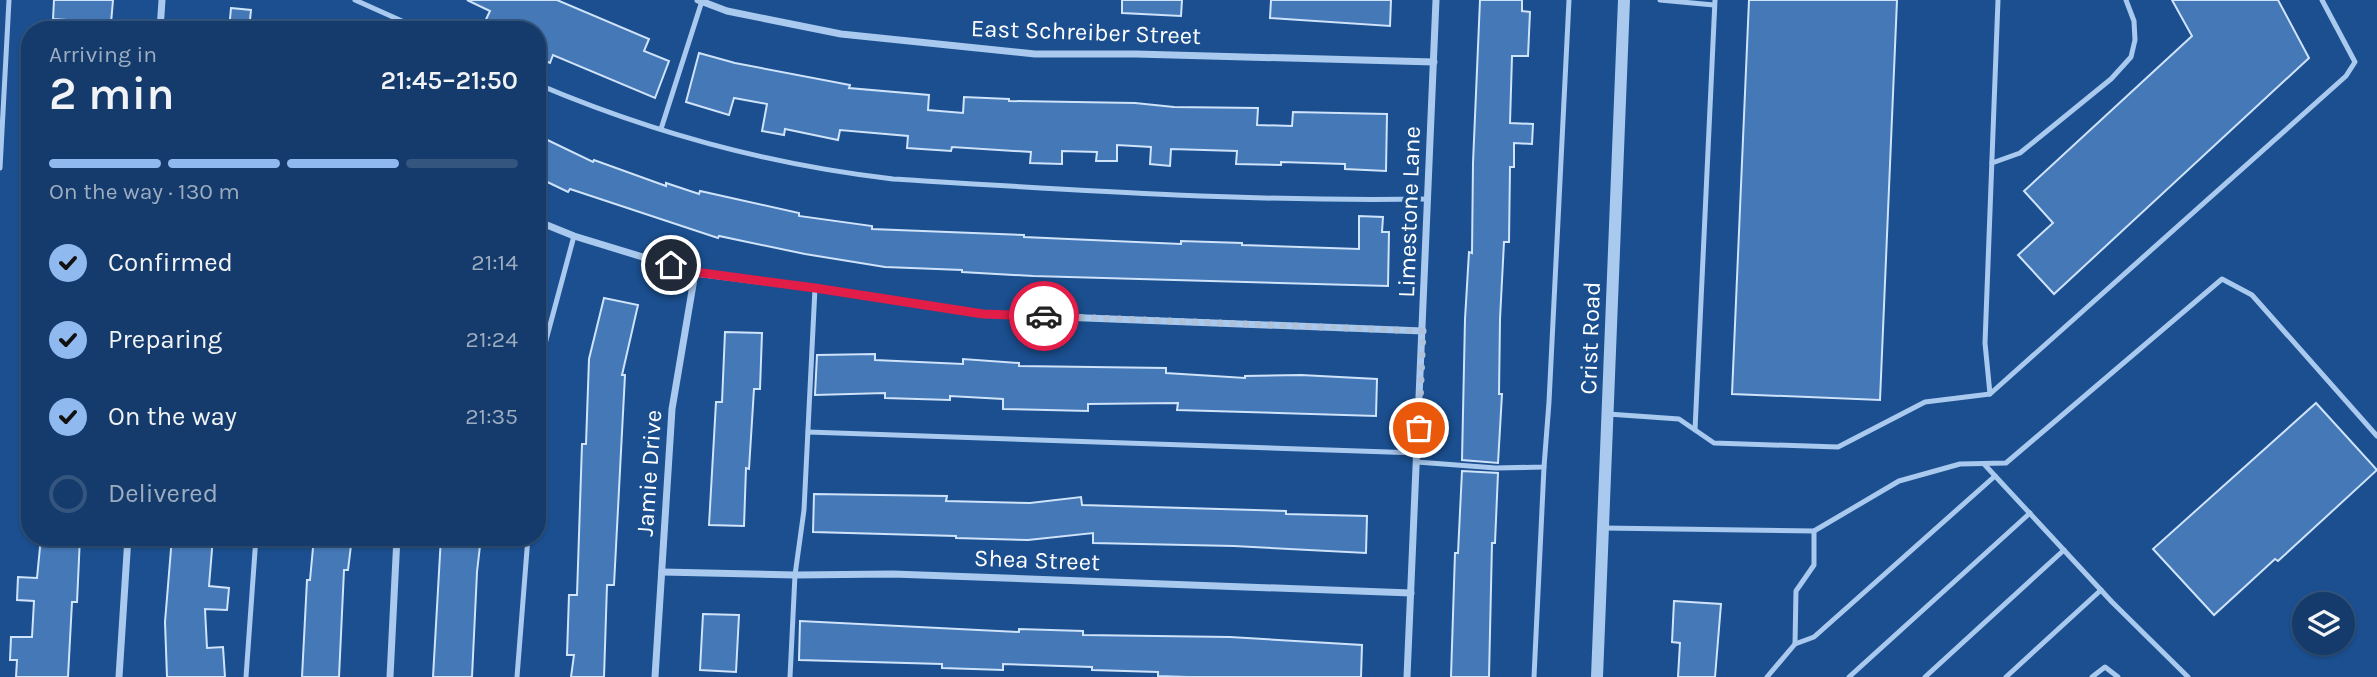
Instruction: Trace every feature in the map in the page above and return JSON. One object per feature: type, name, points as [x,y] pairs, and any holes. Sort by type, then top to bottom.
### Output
[{"type":"street","points":[[161,21],[162,0]]},
{"type":"street","name":"Limestone Lane","points":[[1407,677],[1436,0]]},
{"type":"street","name":"Crist Road","points":[[1597,677],[1624,0]]},
{"type":"street","name":"East Schreiber Street","points":[[700,1],[727,10],[841,34],[1035,54],[1434,62]]},
{"type":"street","points":[[546,225],[574,236],[695,272],[983,314],[1423,331]]},
{"type":"street","name":"Jamie Drive","points":[[655,677],[672,409],[695,272]]},
{"type":"street","points":[[119,677],[127,546]]},
{"type":"street","points":[[390,677],[397,546]]},
{"type":"street","name":"Shea Street","points":[[662,572],[893,574],[1411,593]]},
{"type":"lane","points":[[0,168],[9,0]]},
{"type":"lane","points":[[355,0],[402,21]]},
{"type":"lane","points":[[1534,677],[1569,0]]},
{"type":"lane","points":[[1660,0],[1715,3],[1695,430]]},
{"type":"lane","points":[[1990,394],[1985,343],[1998,0]]},
{"type":"lane","points":[[1992,163],[2020,153],[2111,79],[2131,57],[2135,40],[2134,21],[2126,0]]},
{"type":"lane","points":[[1608,414],[1679,419],[1714,443],[1838,447],[1925,402],[1990,394],[2346,76],[2355,62],[2322,0]]},
{"type":"lane","points":[[661,129],[700,1]]},
{"type":"lane","points":[[546,88],[597,109],[691,139],[848,174],[893,179],[1188,195],[1356,201],[1429,199]]},
{"type":"lane","points":[[546,340],[574,236]]},
{"type":"lane","points":[[1603,528],[1814,531],[1899,481],[1961,464],[2006,463],[2222,279],[2252,295],[2377,436]]},
{"type":"lane","points":[[790,677],[795,575],[804,510],[815,288]]},
{"type":"lane","points":[[808,432],[1418,453]]},
{"type":"lane","points":[[1417,462],[1496,468],[1544,467]]},
{"type":"lane","points":[[1984,464],[2101,590],[2188,677]]},
{"type":"lane","points":[[1768,677],[1795,644],[1814,637],[1995,476]]},
{"type":"lane","points":[[1849,677],[2030,513]]},
{"type":"lane","points":[[1795,644],[1796,591],[1814,565],[1814,531]]},
{"type":"lane","points":[[246,677],[255,546]]},
{"type":"lane","points":[[517,677],[527,546]]},
{"type":"lane","points":[[1925,677],[2064,550]]},
{"type":"lane","points":[[2006,677],[2101,590]]},
{"type":"lane","points":[[2091,677],[2105,667],[2118,677]]},
{"type":"building","points":[[54,0],[113,0],[111,21],[53,19]]},
{"type":"building","points":[[467,0],[557,0],[649,39],[644,51],[669,61],[655,98],[553,55],[550,63],[546,61],[546,21],[485,21],[490,11]]},
{"type":"building","points":[[1122,0],[1182,0],[1181,16],[1122,13]]},
{"type":"building","points":[[1271,0],[1391,0],[1390,26],[1270,18]]},
{"type":"building","points":[[1480,0],[1522,0],[1522,11],[1530,12],[1528,56],[1512,56],[1510,123],[1533,124],[1532,144],[1514,143],[1514,167],[1510,167],[1509,242],[1504,242],[1500,319],[1499,394],[1502,394],[1498,463],[1462,460],[1465,319],[1469,252],[1472,253]]},
{"type":"building","points":[[1749,0],[1897,0],[1880,400],[1732,394]]},
{"type":"building","points":[[2172,0],[2278,0],[2309,58],[2054,294],[2018,255],[2053,223],[2024,191],[2192,36]]},
{"type":"building","points":[[231,8],[251,10],[250,21],[230,21]]},
{"type":"building","points":[[699,53],[735,63],[850,85],[849,88],[929,95],[928,110],[963,113],[964,97],[1009,101],[1258,108],[1257,125],[1292,126],[1293,112],[1387,114],[1386,171],[1345,169],[1345,164],[1236,164],[1237,151],[1171,149],[1170,166],[1150,164],[1151,147],[1117,145],[1117,161],[1096,161],[1097,152],[1062,151],[1062,164],[1030,163],[1031,152],[952,147],[951,151],[907,148],[908,136],[840,130],[838,140],[785,129],[784,135],[762,131],[767,104],[734,98],[729,115],[686,102]]},
{"type":"building","points":[[546,139],[593,162],[594,160],[666,186],[666,183],[699,194],[700,191],[799,213],[799,216],[872,226],[872,229],[1181,244],[1181,241],[1359,249],[1359,216],[1383,217],[1382,232],[1389,232],[1388,286],[1033,276],[885,267],[719,236],[718,238],[570,189],[568,192],[546,181]]},
{"type":"building","points":[[604,298],[638,305],[622,375],[625,375],[614,585],[607,585],[604,677],[571,677],[574,655],[567,655],[569,595],[577,595],[582,444],[586,444],[589,359]]},
{"type":"building","points":[[725,332],[762,333],[760,389],[754,389],[749,469],[746,468],[744,526],[709,525],[716,402],[722,402]]},
{"type":"building","points":[[875,354],[875,360],[963,364],[963,359],[1019,363],[1019,366],[1166,368],[1166,373],[1245,378],[1301,375],[1377,379],[1376,416],[1177,410],[1178,403],[1088,404],[1088,411],[1003,409],[1003,399],[950,396],[950,400],[885,398],[885,393],[815,395],[817,355]]},
{"type":"building","points":[[2316,403],[2377,470],[2278,561],[2275,559],[2214,615],[2153,549]]},
{"type":"building","points":[[1462,471],[1498,473],[1495,543],[1492,543],[1489,677],[1451,677],[1455,553],[1458,553]]},
{"type":"building","points":[[814,494],[947,496],[946,501],[1030,503],[1081,497],[1082,505],[1367,516],[1366,553],[1234,546],[1093,543],[1093,533],[1028,540],[813,532]]},
{"type":"building","points":[[40,546],[80,546],[77,602],[72,602],[68,677],[16,677],[17,660],[10,660],[11,637],[32,637],[34,601],[17,600],[18,577],[37,578]]},
{"type":"building","points":[[171,546],[212,546],[209,586],[229,588],[227,610],[205,609],[207,648],[223,647],[225,677],[167,677],[165,622]]},
{"type":"building","points":[[313,546],[351,546],[348,570],[344,570],[339,677],[302,677],[307,580],[310,580]]},
{"type":"building","points":[[440,546],[480,546],[472,677],[433,677]]},
{"type":"building","points":[[1674,601],[1721,604],[1715,677],[1678,677],[1680,643],[1672,642]]},
{"type":"building","points":[[703,614],[739,615],[736,672],[700,670]]},
{"type":"building","points":[[800,621],[1019,632],[1019,629],[1083,631],[1083,635],[1230,637],[1362,645],[1361,677],[1188,677],[1158,676],[1158,672],[1092,670],[1092,667],[1003,664],[1003,670],[942,668],[942,664],[799,660]]},
{"type":"way so far","points":[[1044,316],[1423,331],[1419,428]]},
{"type":"route","points":[[671,265],[695,272],[983,314],[1044,316]]}]
